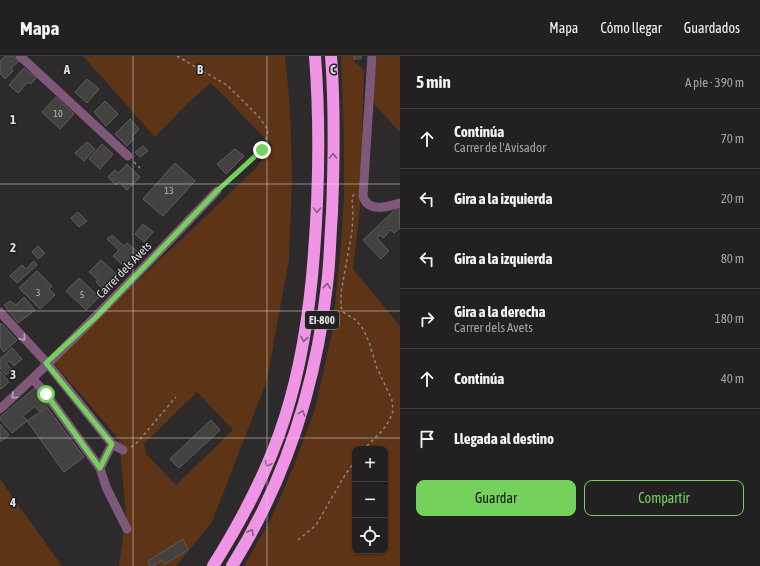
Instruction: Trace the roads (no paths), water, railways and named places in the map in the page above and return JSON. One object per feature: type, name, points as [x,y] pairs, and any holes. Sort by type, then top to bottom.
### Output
[{"type":"highway","name":"EI-800","points":[[213,566],[254,495],[270,458],[285,416],[305,333],[312,283],[316,224],[318,140],[315,56]]},
{"type":"highway","name":"EI-800","points":[[232,566],[268,502],[284,465],[305,403],[320,337],[327,285],[333,182],[333,85],[331,56]]},
{"type":"street","points":[[20,56],[128,156]]},
{"type":"street","points":[[372,56],[363,196],[365,200],[374,207],[379,208],[400,203]]},
{"type":"street","name":"Carrer dels Avets","points":[[0,409],[33,379],[46,363],[96,317],[217,191]]},
{"type":"street","points":[[0,312],[46,363],[112,444],[123,450]]},
{"type":"street","points":[[33,379],[46,394],[100,468],[106,487],[127,530]]},
{"type":"street","points":[[100,468],[112,444]]}]
